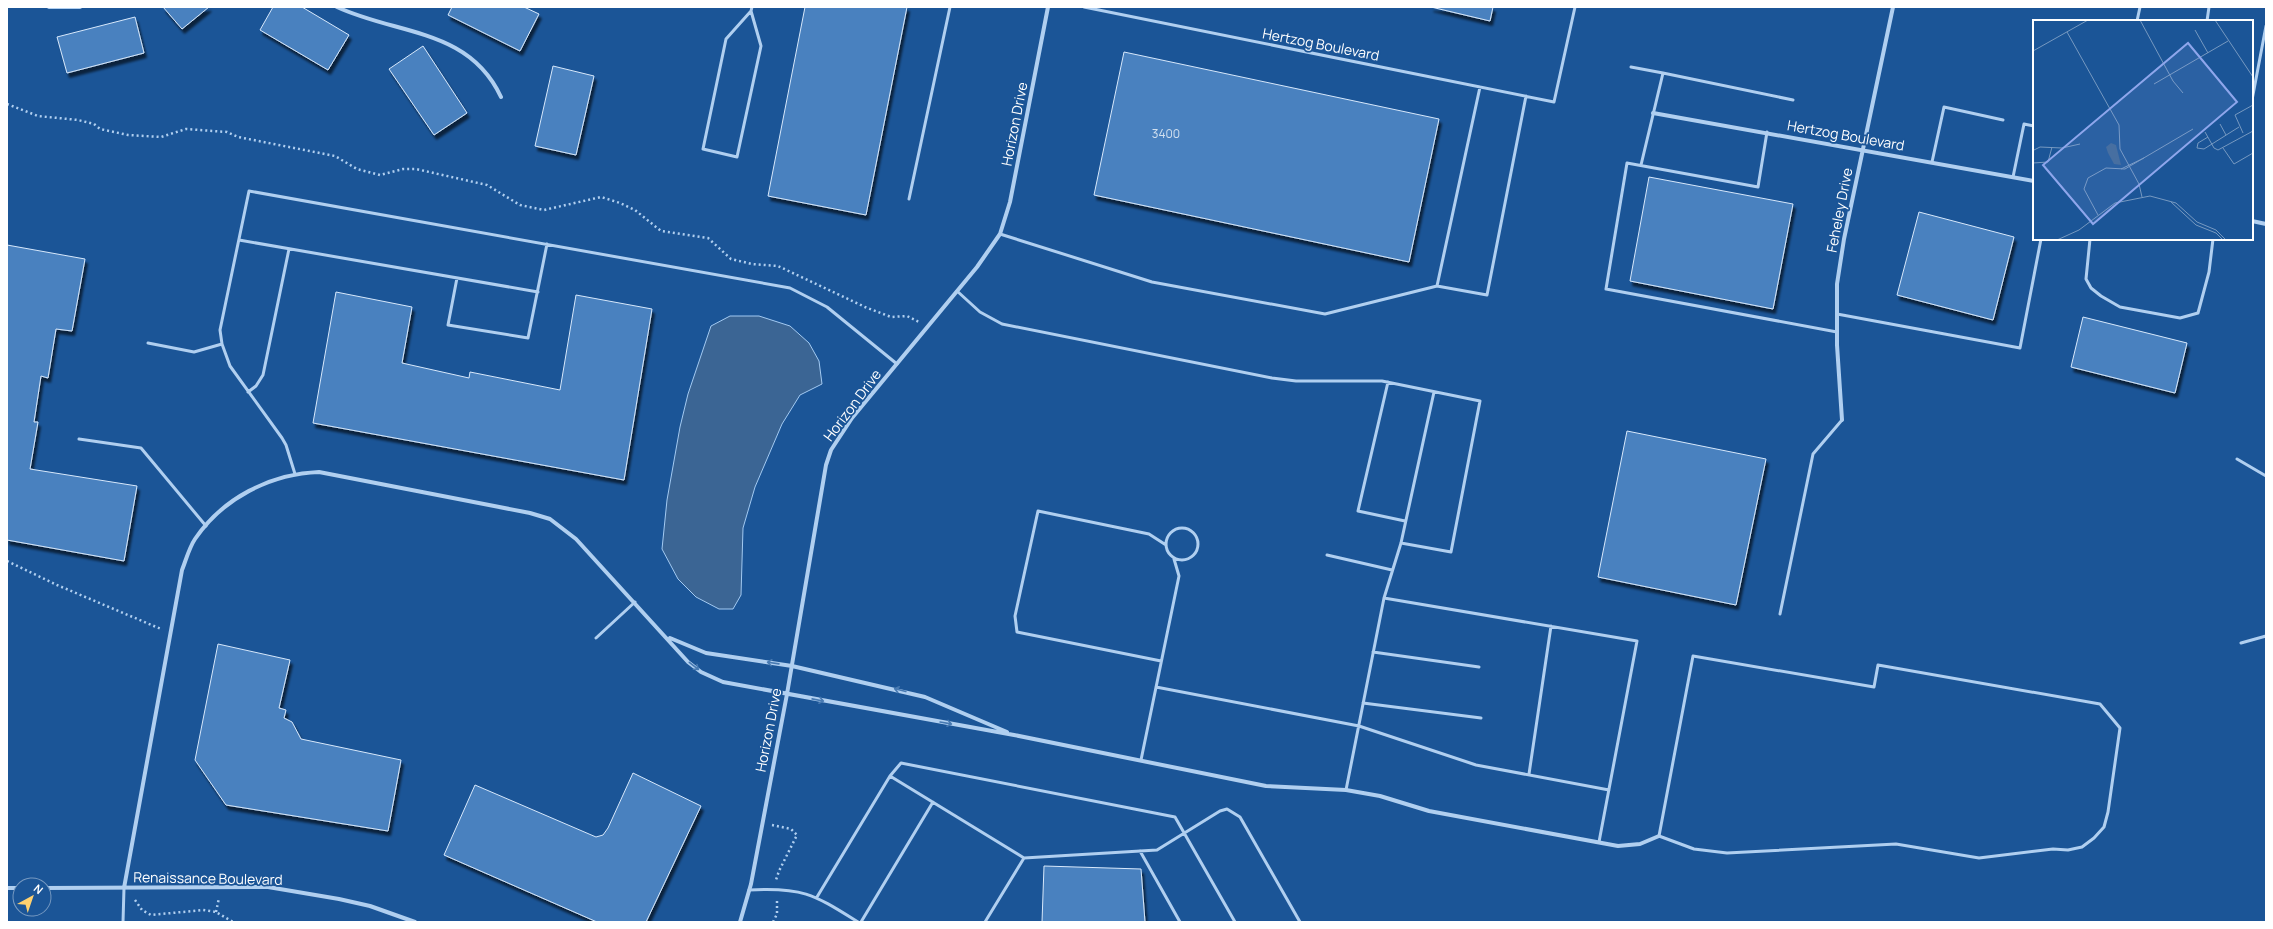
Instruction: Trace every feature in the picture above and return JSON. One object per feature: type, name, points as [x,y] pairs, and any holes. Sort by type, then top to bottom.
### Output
[{"type":"street","points":[[48,7],[68,9],[80,7]]},
{"type":"street","points":[[337,7],[355,16],[431,36],[460,49],[472,57],[487,73],[501,97]]},
{"type":"street","name":"Horizon Drive","points":[[740,922],[749,890],[787,694],[826,465],[840,434],[957,291],[1000,234],[1010,202],[1048,7]]},
{"type":"street","name":"Feheley Drive","points":[[1842,420],[1837,332],[1838,284],[1844,239],[1893,7]]},
{"type":"street","name":"Hertzog Boulevard","points":[[1653,113],[1863,149],[2033,181]]},
{"type":"street","points":[[2253,221],[2266,224]]},
{"type":"street","points":[[124,888],[182,570],[194,540],[216,514],[255,487],[295,474],[333,473],[530,513],[550,519],[576,538],[668,638],[688,662],[716,679],[787,694],[1014,735],[1266,786],[1346,790],[1380,796],[1428,811],[1599,842],[1629,846],[1640,844],[1659,836]]},
{"type":"street","points":[[668,638],[706,653],[792,666],[925,697],[1014,735]]},
{"type":"street","name":"Renaissance Boulevard","points":[[52,888],[268,887],[346,900],[415,922]]},
{"type":"lane","points":[[751,11],[761,46],[737,157],[703,149],[726,39],[751,11],[752,7]]},
{"type":"lane","points":[[908,199],[950,7]]},
{"type":"lane","name":"Hertzog Boulevard","points":[[1084,7],[1554,102],[1575,7]]},
{"type":"lane","points":[[2137,20],[2140,7]]},
{"type":"lane","points":[[2207,20],[2209,7]]},
{"type":"lane","points":[[2253,95],[2266,26]]},
{"type":"lane","points":[[1631,67],[1793,100]]},
{"type":"lane","points":[[1641,165],[1663,73]]},
{"type":"lane","points":[[1437,286],[1480,87]]},
{"type":"lane","points":[[1000,234],[1152,282],[1325,314],[1437,286],[1487,295],[1526,96]]},
{"type":"lane","points":[[1932,162],[1944,107],[2003,120]]},
{"type":"lane","points":[[2013,177],[2024,124],[2033,126]]},
{"type":"lane","points":[[1767,132],[1758,187],[1627,163],[1606,289],[1837,332]]},
{"type":"lane","points":[[295,474],[286,445],[230,366],[222,344],[220,330],[249,191],[790,288],[828,307],[897,364]]},
{"type":"lane","points":[[238,240],[538,292]]},
{"type":"lane","points":[[1837,314],[2020,348],[2041,240]]},
{"type":"lane","points":[[2090,240],[2086,279],[2091,288],[2120,307],[2180,318],[2198,313],[2209,272],[2213,240]]},
{"type":"lane","points":[[457,278],[448,326],[528,338],[547,244]]},
{"type":"lane","points":[[248,392],[256,386],[263,375],[289,249]]},
{"type":"lane","points":[[957,291],[987,317],[1002,324],[1278,379],[1388,382],[1480,401],[1451,552],[1400,542]]},
{"type":"lane","points":[[148,343],[194,352],[222,344]]},
{"type":"lane","points":[[1388,382],[1358,511],[1405,521]]},
{"type":"lane","points":[[1346,790],[1384,598],[1400,542],[1434,392]]},
{"type":"lane","points":[[1780,614],[1813,454],[1842,420]]},
{"type":"lane","points":[[79,438],[141,448],[206,526]]},
{"type":"lane","points":[[2237,459],[2266,476]]},
{"type":"lane","points":[[1141,760],[1179,576],[1174,558],[1166,545],[1149,534],[1038,511],[1015,616],[1018,632],[1161,661]]},
{"type":"lane","points":[[1166,545],[1168,536],[1177,529],[1188,530],[1196,537],[1198,544],[1194,554],[1185,560],[1174,558]]},
{"type":"lane","points":[[1327,555],[1392,570]]},
{"type":"lane","points":[[1384,598],[1637,641],[1599,842]]},
{"type":"lane","points":[[596,638],[635,602]]},
{"type":"lane","points":[[1529,774],[1551,626]]},
{"type":"lane","points":[[2241,643],[2266,636]]},
{"type":"lane","points":[[1373,652],[1479,667]]},
{"type":"lane","points":[[1693,656],[1874,687],[1878,665],[2100,704],[2120,728],[2108,812],[2104,826],[2094,838],[2082,846],[2068,850],[2053,849],[1978,858],[1896,844],[1727,853],[1694,849],[1659,836],[1693,656]]},
{"type":"lane","points":[[1156,687],[1359,726],[1476,765],[1609,790]]},
{"type":"lane","points":[[1363,703],[1481,718]]},
{"type":"lane","points":[[817,897],[890,776],[901,763],[1175,817],[1235,922]]},
{"type":"lane","points":[[890,776],[1024,858],[1157,850],[1220,811],[1227,809],[1240,817],[1300,922]]},
{"type":"lane","points":[[861,922],[933,802]]},
{"type":"lane","points":[[1140,851],[1180,922]]},
{"type":"lane","points":[[985,922],[1024,858]]},
{"type":"lane","points":[[123,922],[124,888]]},
{"type":"lane","points":[[749,890],[774,888],[804,892],[817,897],[858,922]]},
{"type":"path","points":[[7,104],[38,116],[78,120],[94,124],[100,129],[128,135],[161,137],[186,129],[227,132],[238,137],[335,156],[356,169],[380,176],[403,169],[416,169],[487,185],[520,205],[544,210],[601,197],[635,210],[661,232],[708,238],[732,259],[752,264],[778,266],[865,308],[890,316],[907,316],[928,326]]},
{"type":"path","points":[[7,561],[57,585],[170,634]]},
{"type":"path","points":[[762,823],[791,829],[797,835],[779,871],[774,888],[777,914],[773,922]]},
{"type":"path","points":[[124,888],[142,910],[151,915],[179,911],[203,910],[216,912],[233,922]]},
{"type":"water","points":[[730,316],[759,316],[790,326],[809,343],[819,361],[822,384],[800,395],[782,424],[755,487],[743,528],[741,595],[733,609],[719,609],[696,597],[678,579],[662,549],[667,500],[680,427],[688,394],[711,326]]},
{"type":"building","points":[[163,7],[209,7],[182,29]]},
{"type":"building","points":[[273,7],[302,7],[349,35],[328,70],[260,30]]},
{"type":"building","points":[[452,7],[524,7],[539,14],[520,51],[448,15]]},
{"type":"building","points":[[805,7],[907,7],[866,215],[768,196]]},
{"type":"building","points":[[1431,7],[1493,7],[1490,21]]},
{"type":"building","points":[[135,17],[144,53],[67,73],[57,37]]},
{"type":"building","points":[[423,46],[467,113],[434,135],[389,69]]},
{"type":"building","points":[[1124,52],[1439,119],[1409,262],[1094,195]]},
{"type":"building","points":[[553,66],[594,76],[576,155],[535,146]]},
{"type":"building","points":[[1649,177],[1793,204],[1773,309],[1630,281]]},
{"type":"building","points":[[1919,212],[2014,237],[1993,320],[1897,295]]},
{"type":"building","points":[[7,245],[85,259],[72,331],[56,329],[48,378],[41,376],[34,422],[38,422],[30,469],[137,486],[124,561],[7,540]]},
{"type":"building","points":[[336,292],[412,307],[402,363],[469,378],[470,372],[560,390],[576,295],[652,309],[624,480],[313,423]]},
{"type":"building","points":[[2083,317],[2187,343],[2175,393],[2071,367]]},
{"type":"building","points":[[1627,431],[1766,459],[1736,605],[1598,577]]},
{"type":"building","points":[[218,644],[290,660],[279,708],[286,710],[284,718],[292,722],[301,739],[401,760],[388,831],[226,805],[195,760]]},
{"type":"building","points":[[633,773],[701,806],[646,922],[597,922],[444,855],[475,785],[596,837],[603,835],[608,828]]},
{"type":"building","points":[[1044,866],[1141,869],[1145,922],[1042,922]]}]
